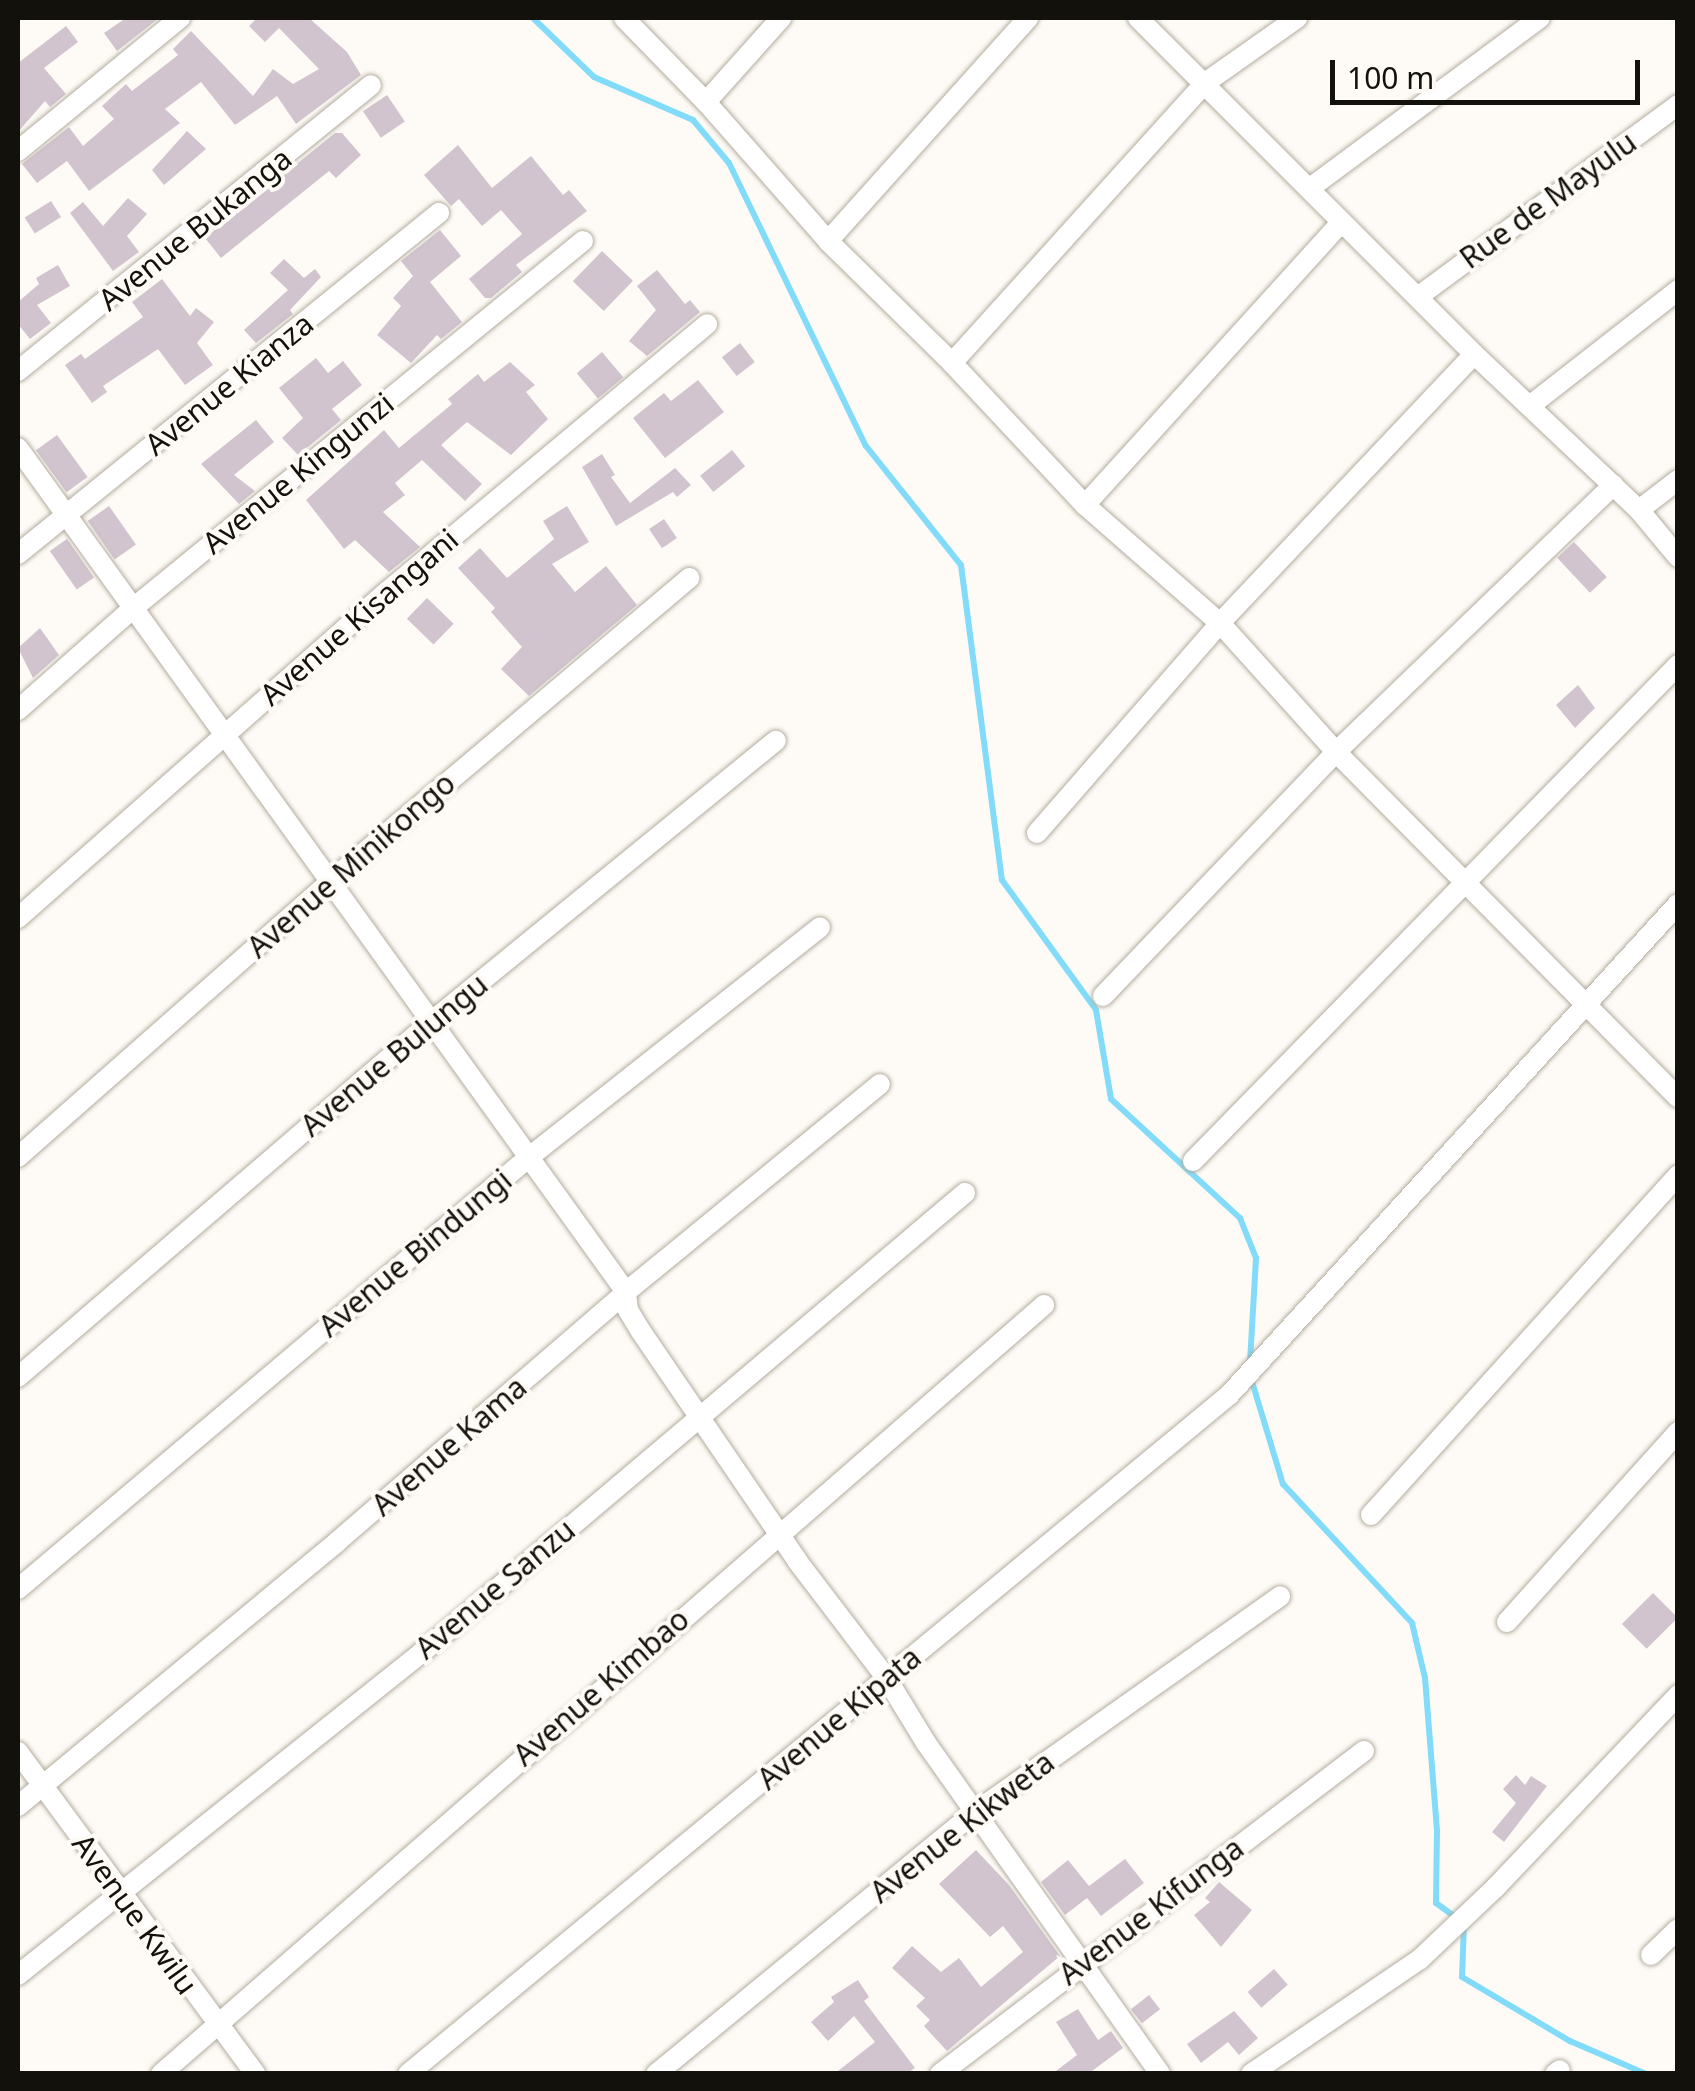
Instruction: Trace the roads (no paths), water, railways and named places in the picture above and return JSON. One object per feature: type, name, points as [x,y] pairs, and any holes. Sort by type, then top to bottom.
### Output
[{"type":"street","points":[[18,151],[180,18]]},
{"type":"street","points":[[624,18],[706,102],[828,240],[952,363],[1085,505],[1220,623],[1336,752],[1468,881],[1678,1098]]},
{"type":"street","points":[[706,102],[781,18]]},
{"type":"street","points":[[828,240],[1028,18]]},
{"type":"street","points":[[1138,18],[1474,354],[1614,485],[1678,557]]},
{"type":"street","points":[[952,363],[1205,83],[1297,18]]},
{"type":"street","points":[[1310,188],[1540,18]]},
{"type":"street","name":"Avenue Bukanga","points":[[18,371],[370,85]]},
{"type":"street","name":"Rue de Mayulu","points":[[1420,296],[1678,105]]},
{"type":"street","name":"Avenue Kianza","points":[[18,554],[439,213]]},
{"type":"street","points":[[1085,505],[1341,223]]},
{"type":"street","name":"Avenue Kingunzi","points":[[18,710],[132,608],[583,241]]},
{"type":"street","points":[[1531,405],[1678,290]]},
{"type":"street","name":"Avenue Kisangani","points":[[18,918],[226,732],[707,324]]},
{"type":"street","points":[[1037,833],[1220,623],[1474,354]]},
{"type":"street","points":[[18,448],[626,1292],[634,1320],[1160,2074]]},
{"type":"street","points":[[1639,510],[1678,480]]},
{"type":"street","points":[[1103,996],[1336,752],[1614,485]]},
{"type":"street","name":"Avenue Minikongo","points":[[18,1157],[332,880],[690,578]]},
{"type":"street","points":[[1193,1161],[1678,664]]},
{"type":"street","name":"Avenue Bulungu","points":[[18,1377],[430,1022],[776,741]]},
{"type":"street","name":"Avenue Kipata","points":[[408,2074],[1229,1395],[1678,904]]},
{"type":"street","name":"Avenue Bindungi","points":[[18,1588],[528,1158],[820,927]]},
{"type":"street","name":"Avenue Kama","points":[[18,1806],[338,1541],[626,1292],[880,1084]]},
{"type":"street","points":[[1371,1515],[1678,1175]]},
{"type":"street","name":"Avenue Sanzu","points":[[18,1975],[420,1654],[965,1193]]},
{"type":"street","name":"Avenue Kimbao","points":[[161,2074],[1044,1305]]},
{"type":"street","points":[[1508,1622],[1678,1432]]},
{"type":"street","name":"Avenue Kikweta","points":[[656,2074],[974,1812],[1280,1596]]},
{"type":"street","points":[[1251,2074],[1419,1960],[1678,1695]]},
{"type":"street","name":"Avenue Kifunga","points":[[940,2074],[1364,1751]]},
{"type":"street","name":"Avenue Kwilu","points":[[18,1752],[255,2074]]},
{"type":"street","points":[[1651,1955],[1678,1929]]},
{"type":"waterway","points":[[533,18],[594,77],[693,120],[729,163],[866,446],[961,565],[1002,880],[1096,1010],[1111,1099],[1240,1218],[1256,1258],[1250,1363]]},
{"type":"waterway","points":[[1250,1375],[1283,1484],[1412,1623],[1425,1678],[1437,1831],[1436,1903],[1464,1923],[1462,1977],[1570,2041],[1646,2074]]}]
